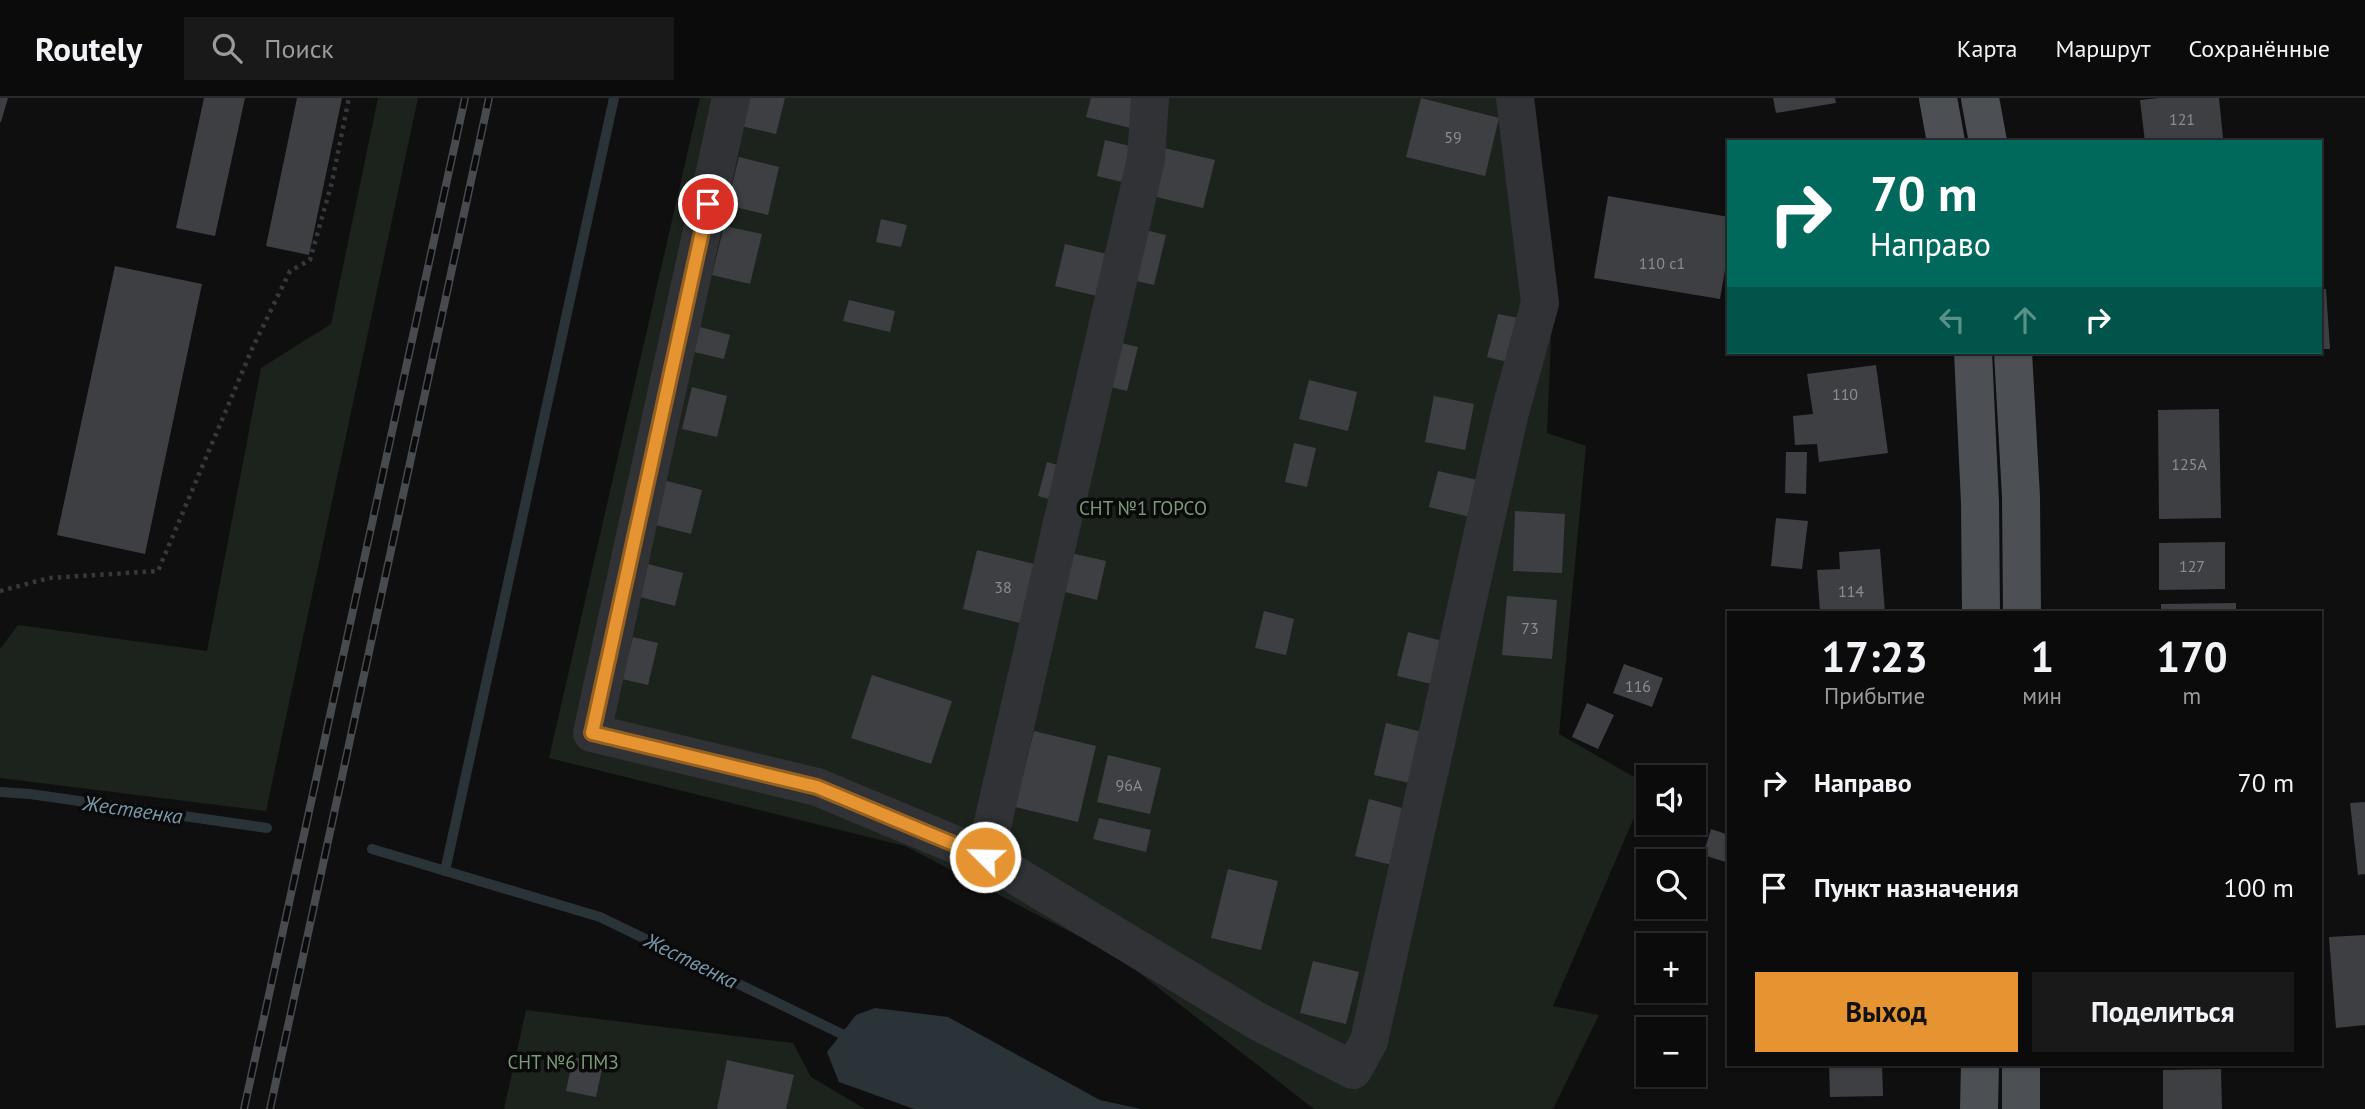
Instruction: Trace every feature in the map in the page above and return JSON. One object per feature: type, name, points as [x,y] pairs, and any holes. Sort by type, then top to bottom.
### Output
[{"type":"main road","points":[[1938,98],[1946,140]]},
{"type":"main road","points":[[1980,98],[1988,140]]},
{"type":"main road","points":[[1973,354],[1980,503],[1981,611]]},
{"type":"main road","points":[[2013,354],[2021,497],[2022,611]]},
{"type":"main road","points":[[1979,1109],[1980,1066]]},
{"type":"main road","points":[[2021,1066],[2021,1109]]},
{"type":"lane","points":[[731,98],[592,733],[817,787],[985,857],[1257,1021],[1353,1070],[1369,1041],[1509,416],[1540,303],[1515,98]]},
{"type":"lane","points":[[985,857],[1146,159],[1150,98]]},
{"type":"path","points":[[0,591],[50,578],[158,571],[252,349],[290,271],[310,260],[332,182],[349,98]]},
{"type":"green space","points":[[378,98],[418,98],[266,811],[0,778],[0,649],[18,625],[207,651],[261,368],[331,324]]},
{"type":"green space","name":"СНТ №1 ГОРСО","points":[[700,98],[1531,98],[1554,268],[1547,433],[1586,446],[1559,734],[1636,778],[1636,813],[1553,1006],[1599,1015],[1553,1109],[1314,1109],[1120,958],[905,846],[549,758]]},
{"type":"green space","name":"СНТ №6 ПМЗ","points":[[526,1010],[793,1043],[811,1077],[865,1109],[504,1109]]},
{"type":"shaded area","points":[[875,1008],[948,1017],[1100,1100],[1141,1109],[914,1109],[839,1082],[827,1052],[856,1015]]},
{"type":"building","points":[[0,98],[8,98],[1,122],[0,122]]},
{"type":"building","points":[[204,98],[245,98],[215,236],[176,228]]},
{"type":"building","points":[[297,98],[342,98],[309,255],[266,246]]},
{"type":"building","points":[[748,98],[785,98],[776,134],[741,126]]},
{"type":"building","points":[[1091,98],[1132,98],[1131,128],[1086,117]]},
{"type":"building","points":[[1421,98],[1499,118],[1485,176],[1406,157]]},
{"type":"building","points":[[1773,98],[1835,98],[1836,103],[1776,113]]},
{"type":"building","points":[[2219,98],[2223,138],[2145,140],[2140,100]]},
{"type":"building","points":[[1105,140],[1134,147],[1126,183],[1097,176]]},
{"type":"building","points":[[1164,148],[1215,160],[1203,208],[1152,196]]},
{"type":"building","points":[[739,157],[779,167],[768,215],[727,205]]},
{"type":"building","points":[[1608,196],[1727,217],[1727,259],[1720,299],[1594,278]]},
{"type":"building","points":[[881,219],[907,225],[901,247],[876,242]]},
{"type":"building","points":[[724,226],[762,234],[750,284],[712,275]]},
{"type":"building","points":[[1141,229],[1166,235],[1154,285],[1128,279]]},
{"type":"building","points":[[1065,244],[1111,255],[1101,297],[1055,286]]},
{"type":"building","points":[[115,266],[202,284],[145,554],[57,535]]},
{"type":"building","points":[[2322,289],[2326,289],[2330,349],[2322,349]]},
{"type":"building","points":[[849,300],[895,311],[890,332],[843,321]]},
{"type":"building","points":[[1498,314],[1519,318],[1508,362],[1487,357]]},
{"type":"building","points":[[700,327],[730,335],[724,359],[694,352]]},
{"type":"building","points":[[1113,341],[1138,347],[1127,391],[1102,385]]},
{"type":"building","points":[[1876,365],[1888,453],[1819,462],[1817,444],[1795,445],[1793,416],[1813,414],[1807,374]]},
{"type":"building","points":[[1309,380],[1357,392],[1348,431],[1299,419]]},
{"type":"building","points":[[692,387],[727,396],[717,437],[682,429]]},
{"type":"building","points":[[1434,396],[1474,404],[1465,450],[1425,442]]},
{"type":"building","points":[[2219,409],[2221,518],[2159,519],[2158,410]]},
{"type":"building","points":[[1294,443],[1316,448],[1307,487],[1285,482]]},
{"type":"building","points":[[1786,452],[1807,452],[1806,494],[1785,493]]},
{"type":"building","points":[[1047,462],[1065,467],[1056,501],[1038,496]]},
{"type":"building","points":[[1438,471],[1486,482],[1478,519],[1429,507]]},
{"type":"building","points":[[663,480],[702,490],[691,534],[652,524]]},
{"type":"building","points":[[1515,511],[1565,514],[1562,573],[1513,571]]},
{"type":"building","points":[[1776,518],[1808,521],[1802,569],[1771,566]]},
{"type":"building","points":[[2225,542],[2225,589],[2159,590],[2159,543]]},
{"type":"building","points":[[1880,549],[1885,611],[1820,611],[1817,570],[1840,569],[1839,552]]},
{"type":"building","points":[[977,550],[1042,566],[1028,625],[963,609]]},
{"type":"building","points":[[1066,552],[1106,561],[1097,600],[1057,590]]},
{"type":"building","points":[[648,564],[683,573],[675,606],[640,597]]},
{"type":"building","points":[[1507,596],[1557,600],[1552,659],[1502,655]]},
{"type":"building","points":[[2236,603],[2236,611],[2161,611],[2161,604]]},
{"type":"building","points":[[1264,611],[1294,619],[1286,655],[1255,648]]},
{"type":"building","points":[[1408,632],[1446,642],[1436,685],[1397,676]]},
{"type":"building","points":[[633,637],[658,643],[648,685],[622,679]]},
{"type":"building","points":[[1624,664],[1663,678],[1652,707],[1613,693]]},
{"type":"building","points":[[872,675],[952,701],[931,764],[851,738]]},
{"type":"building","points":[[1587,703],[1614,715],[1598,749],[1572,737]]},
{"type":"building","points":[[1386,723],[1426,733],[1414,784],[1374,775]]},
{"type":"building","points":[[1034,731],[1096,746],[1078,822],[1015,807]]},
{"type":"building","points":[[1108,755],[1161,768],[1150,814],[1097,802]]},
{"type":"building","points":[[1369,799],[1406,809],[1392,865],[1355,856]]},
{"type":"building","points":[[2365,802],[2365,874],[2358,875],[2350,803]]},
{"type":"building","points":[[1099,818],[1151,830],[1146,852],[1093,839]]},
{"type":"building","points":[[1711,829],[1727,834],[1727,862],[1706,856],[1705,849]]},
{"type":"building","points":[[1228,869],[1278,881],[1261,950],[1211,938]]},
{"type":"building","points":[[2365,935],[2365,1025],[2336,1028],[2329,937]]},
{"type":"building","points":[[1313,961],[1359,972],[1346,1024],[1300,1013]]},
{"type":"building","points":[[573,1057],[603,1064],[596,1097],[566,1091]]},
{"type":"building","points":[[727,1060],[794,1075],[786,1109],[717,1109]]},
{"type":"building","points":[[1829,1066],[1882,1066],[1883,1096],[1830,1097]]},
{"type":"building","points":[[2221,1069],[2222,1109],[2163,1109],[2163,1070]]},
{"type":"waterway","points":[[445,871],[614,98]]},
{"type":"waterway","name":"Жественка","points":[[0,792],[267,828]]},
{"type":"waterway","name":"Жественка","points":[[372,849],[600,917],[852,1039]]},
{"type":"railway","points":[[244,1109],[465,98]]},
{"type":"railway","points":[[270,1109],[489,98]]},
{"type":"route","points":[[708,204],[592,733],[817,787],[985,857]]}]
